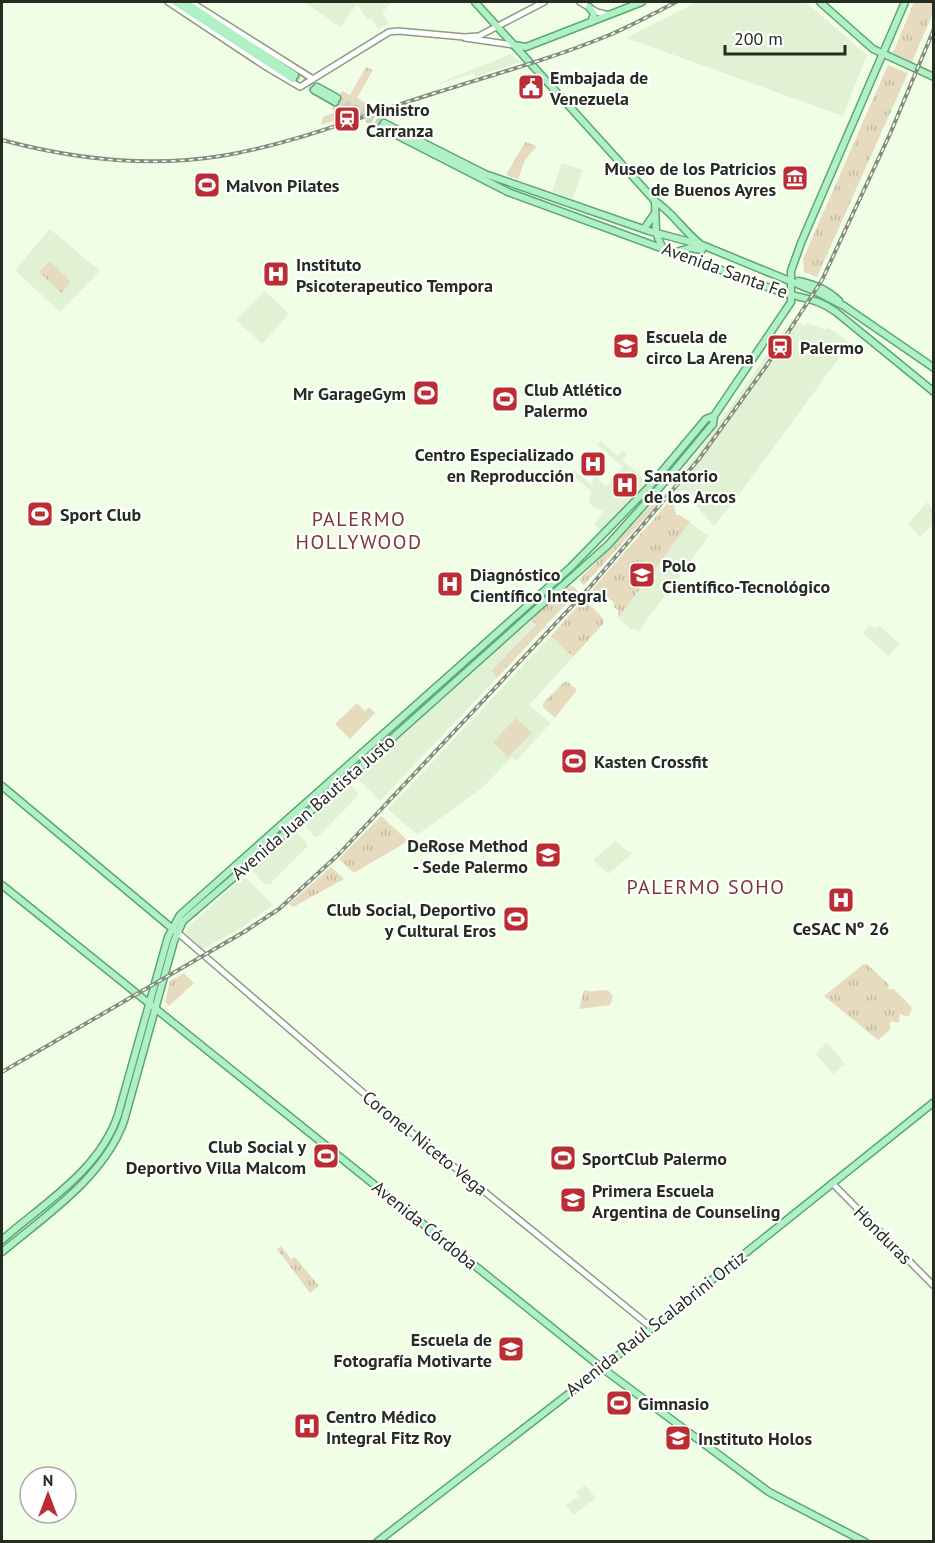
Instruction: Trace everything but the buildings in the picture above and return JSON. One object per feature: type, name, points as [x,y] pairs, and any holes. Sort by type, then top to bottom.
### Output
[{"type":"main road","points":[[175,2],[294,77],[185,2]]},
{"type":"main road","points":[[475,2],[655,201],[662,205],[686,232],[702,245]]},
{"type":"main road","points":[[513,45],[526,47],[642,2]]},
{"type":"main road","points":[[820,2],[882,55],[933,77]]},
{"type":"main road","name":"Avenida Juan Bautista Justo","points":[[2,1240],[78,1176],[108,1136],[118,1115],[148,1003],[180,915],[585,554],[649,488],[706,419],[714,416],[790,302],[793,264],[806,230],[905,2]]},
{"type":"main road","points":[[589,7],[594,14],[591,23]]},
{"type":"main road","points":[[316,88],[336,100]]},
{"type":"main road","name":"Avenida Santa Fe","points":[[933,368],[844,306],[824,289],[812,283],[791,280],[702,245],[656,233],[485,174],[383,125],[494,186],[791,295],[806,297],[830,307],[933,392]]},
{"type":"main road","points":[[517,195],[521,192],[528,192],[552,201],[564,201]]},
{"type":"main road","points":[[655,201],[656,233],[662,247]]},
{"type":"main road","points":[[644,229],[655,213]]},
{"type":"main road","points":[[676,252],[693,248],[723,255]]},
{"type":"main road","points":[[2,786],[174,930]]},
{"type":"main road","name":"Avenida Córdoba","points":[[2,885],[602,1368],[769,1492],[865,1542]]},
{"type":"main road","name":"Avenida Juan Bautista Justo","points":[[2,1252],[78,1188],[116,1140],[124,1121],[174,930]]},
{"type":"main road","name":"Avenida Raúl Scalabrini Ortiz","points":[[377,1542],[602,1368],[933,1102]]},
{"type":"street","points":[[168,2],[300,87],[393,31],[464,37],[513,45]]},
{"type":"street","points":[[191,2],[313,79]]},
{"type":"street","points":[[464,37],[479,36],[544,2]]},
{"type":"street","points":[[580,2],[602,14],[611,15]]},
{"type":"street","points":[[489,30],[488,36],[494,43]]},
{"type":"street","name":"Coronel Niceto Vega","points":[[174,930],[397,1121],[652,1328]]},
{"type":"street","name":"Honduras","points":[[832,1183],[933,1286]]},
{"type":"shaded area","points":[[304,2],[391,2],[382,13],[389,23],[378,29],[372,18],[368,20],[357,4],[340,27]]},
{"type":"shaded area","points":[[697,2],[806,2],[867,55],[843,116],[626,38]]},
{"type":"shaded area","points":[[511,54],[520,62],[475,77],[474,73],[432,86]]},
{"type":"shaded area","points":[[562,163],[583,170],[573,199],[552,192]]},
{"type":"shaded area","points":[[50,229],[100,271],[60,312],[15,270]]},
{"type":"shaded area","points":[[265,291],[289,314],[262,344],[236,320]]},
{"type":"shaded area","points":[[792,319],[804,326],[807,323],[826,330],[828,327],[850,343],[744,488],[713,525],[696,506],[697,499],[687,490],[676,491],[672,482],[696,455]]},
{"type":"shaded area","name":"Sanatorio de los Arcos","points":[[601,441],[618,456],[623,451],[627,454],[622,460],[647,481],[603,529],[599,529],[594,524],[604,512],[589,504],[591,491],[571,473],[574,470],[592,485],[594,475],[606,486],[623,467],[597,445]]},
{"type":"shaded area","points":[[927,502],[933,509],[933,524],[920,537],[908,524]]},
{"type":"shaded area","name":"Polo Científico-Tecnológico","points":[[674,508],[676,515],[709,536],[638,632],[632,630],[618,618],[618,610],[614,607],[613,601],[599,597],[592,590],[625,551]]},
{"type":"shaded area","points":[[531,620],[536,625],[491,672],[497,678],[380,801],[358,779],[358,775]]},
{"type":"shaded area","points":[[870,625],[875,629],[879,625],[899,644],[888,656],[863,633]]},
{"type":"shaded area","points":[[551,636],[573,657],[529,705],[551,723],[516,761],[512,757],[481,789],[417,835],[388,809]]},
{"type":"shaded area","points":[[346,785],[350,785],[358,793],[357,797],[319,836],[315,837],[305,827],[306,823]]},
{"type":"shaded area","points":[[293,832],[307,843],[307,847],[270,884],[265,884],[253,872],[253,868]]},
{"type":"shaded area","points":[[615,841],[632,854],[608,874],[593,860]]},
{"type":"shaded area","points":[[246,878],[273,905],[235,932],[203,949],[186,933],[187,928],[241,879]]},
{"type":"shaded area","points":[[827,1042],[845,1064],[833,1074],[816,1054]]},
{"type":"shaded area","points":[[585,1485],[596,1498],[573,1515],[566,1505],[579,1496],[576,1492]]},
{"type":"green space","points":[[914,2],[933,2],[933,13],[912,62],[893,53]]},
{"type":"green space","points":[[888,65],[908,73],[817,277],[804,272],[803,259]]},
{"type":"green space","points":[[366,67],[373,70],[357,98],[373,107],[321,125],[323,117],[334,113],[332,108],[342,91],[350,95]]},
{"type":"green space","points":[[525,142],[537,146],[525,160],[518,179],[506,175]]},
{"type":"green space","points":[[50,261],[71,282],[61,293],[39,272]]},
{"type":"green space","points":[[662,494],[667,494],[584,585],[581,583],[580,579]]},
{"type":"green space","points":[[672,498],[676,515],[690,522],[618,618],[618,610],[614,607],[613,601],[599,597],[592,590]]},
{"type":"green space","points":[[573,586],[578,591],[497,678],[491,671],[536,625],[531,620],[567,587]]},
{"type":"green space","points":[[584,599],[602,617],[604,623],[573,657],[551,636]]},
{"type":"green space","points":[[564,682],[568,682],[577,690],[555,718],[543,707],[543,703]]},
{"type":"green space","points":[[357,703],[365,711],[369,707],[375,713],[350,739],[335,724]]},
{"type":"green space","points":[[516,718],[532,733],[508,757],[493,742]]},
{"type":"green space","points":[[381,816],[408,841],[354,873],[339,859]]},
{"type":"green space","points":[[331,867],[344,879],[293,907],[289,904]]},
{"type":"green space","points":[[867,964],[889,985],[888,989],[894,989],[912,1008],[909,1016],[901,1014],[900,1021],[897,1023],[892,1021],[890,1030],[878,1040],[824,996]]},
{"type":"green space","points":[[184,973],[194,983],[169,1006],[165,1002],[170,981]]},
{"type":"green space","points":[[584,990],[609,991],[613,997],[610,1005],[579,1009]]},
{"type":"green space","points":[[281,1246],[291,1259],[295,1257],[319,1286],[310,1293],[277,1249]]},
{"type":"tunnel","points":[[295,75],[317,87]]},
{"type":"tunnel","points":[[293,79],[314,90]]},
{"type":"tunnel","points":[[337,98],[384,123]]},
{"type":"tunnel","points":[[335,102],[381,127]]},
{"type":"railway","points":[[2,140],[29,147],[110,160],[193,160],[248,151],[302,137],[565,52],[616,32],[676,2]]},
{"type":"railway","points":[[2,1072],[244,932],[279,909],[339,854],[589,588],[699,459],[767,365],[822,280],[890,134],[934,29]]},
{"type":"place","name":"Embajada de Venezuela","points":[[531,87]]},
{"type":"place","name":"Ministro Carranza","points":[[347,119]]},
{"type":"place","name":"Museo de los Patricios de Buenos Ayres","points":[[795,178]]},
{"type":"place","name":"Malvon Pilates","points":[[207,185]]},
{"type":"place","name":"Instituto Psicoterapeutico Tempora","points":[[276,274]]},
{"type":"place","name":"Escuela de circo La Arena","points":[[626,346]]},
{"type":"place","name":"Palermo","points":[[780,347]]},
{"type":"place","name":"Mr GarageGym","points":[[426,393]]},
{"type":"place","name":"Club Atlético Palermo","points":[[505,399]]},
{"type":"place","name":"Centro Especializado en Reproducción","points":[[593,464]]},
{"type":"place","name":"Sanatorio de los Arcos","points":[[625,485]]},
{"type":"place","name":"Sport Club","points":[[40,514]]},
{"type":"place","name":"Polo Científico-Tecnológico","points":[[642,575]]},
{"type":"place","name":"Diagnóstico Científico Integral","points":[[450,584]]},
{"type":"place","name":"Kasten Crossfit","points":[[574,761]]},
{"type":"place","name":"DeRose Method - Sede Palermo","points":[[548,855]]},
{"type":"place","name":"CeSAC Nº 26","points":[[841,900]]},
{"type":"place","name":"Club Social, Deportivo y Cultural Eros","points":[[516,919]]},
{"type":"place","name":"Club Social y Deportivo Villa Malcom","points":[[326,1156]]},
{"type":"place","name":"SportClub Palermo","points":[[563,1158]]},
{"type":"place","name":"Primera Escuela Argentina de Counseling","points":[[573,1200]]},
{"type":"place","name":"Escuela de Fotografía Motivarte","points":[[511,1349]]},
{"type":"place","name":"Gimnasio","points":[[619,1403]]},
{"type":"place","name":"Centro Médico Integral Fitz Roy","points":[[307,1426]]},
{"type":"place","name":"Instituto Holos","points":[[678,1438]]},
{"type":"district","name":"PALERMO HOLLYWOOD","points":[[359,530]]},
{"type":"district","name":"PALERMO SOHO","points":[[706,887]]}]
